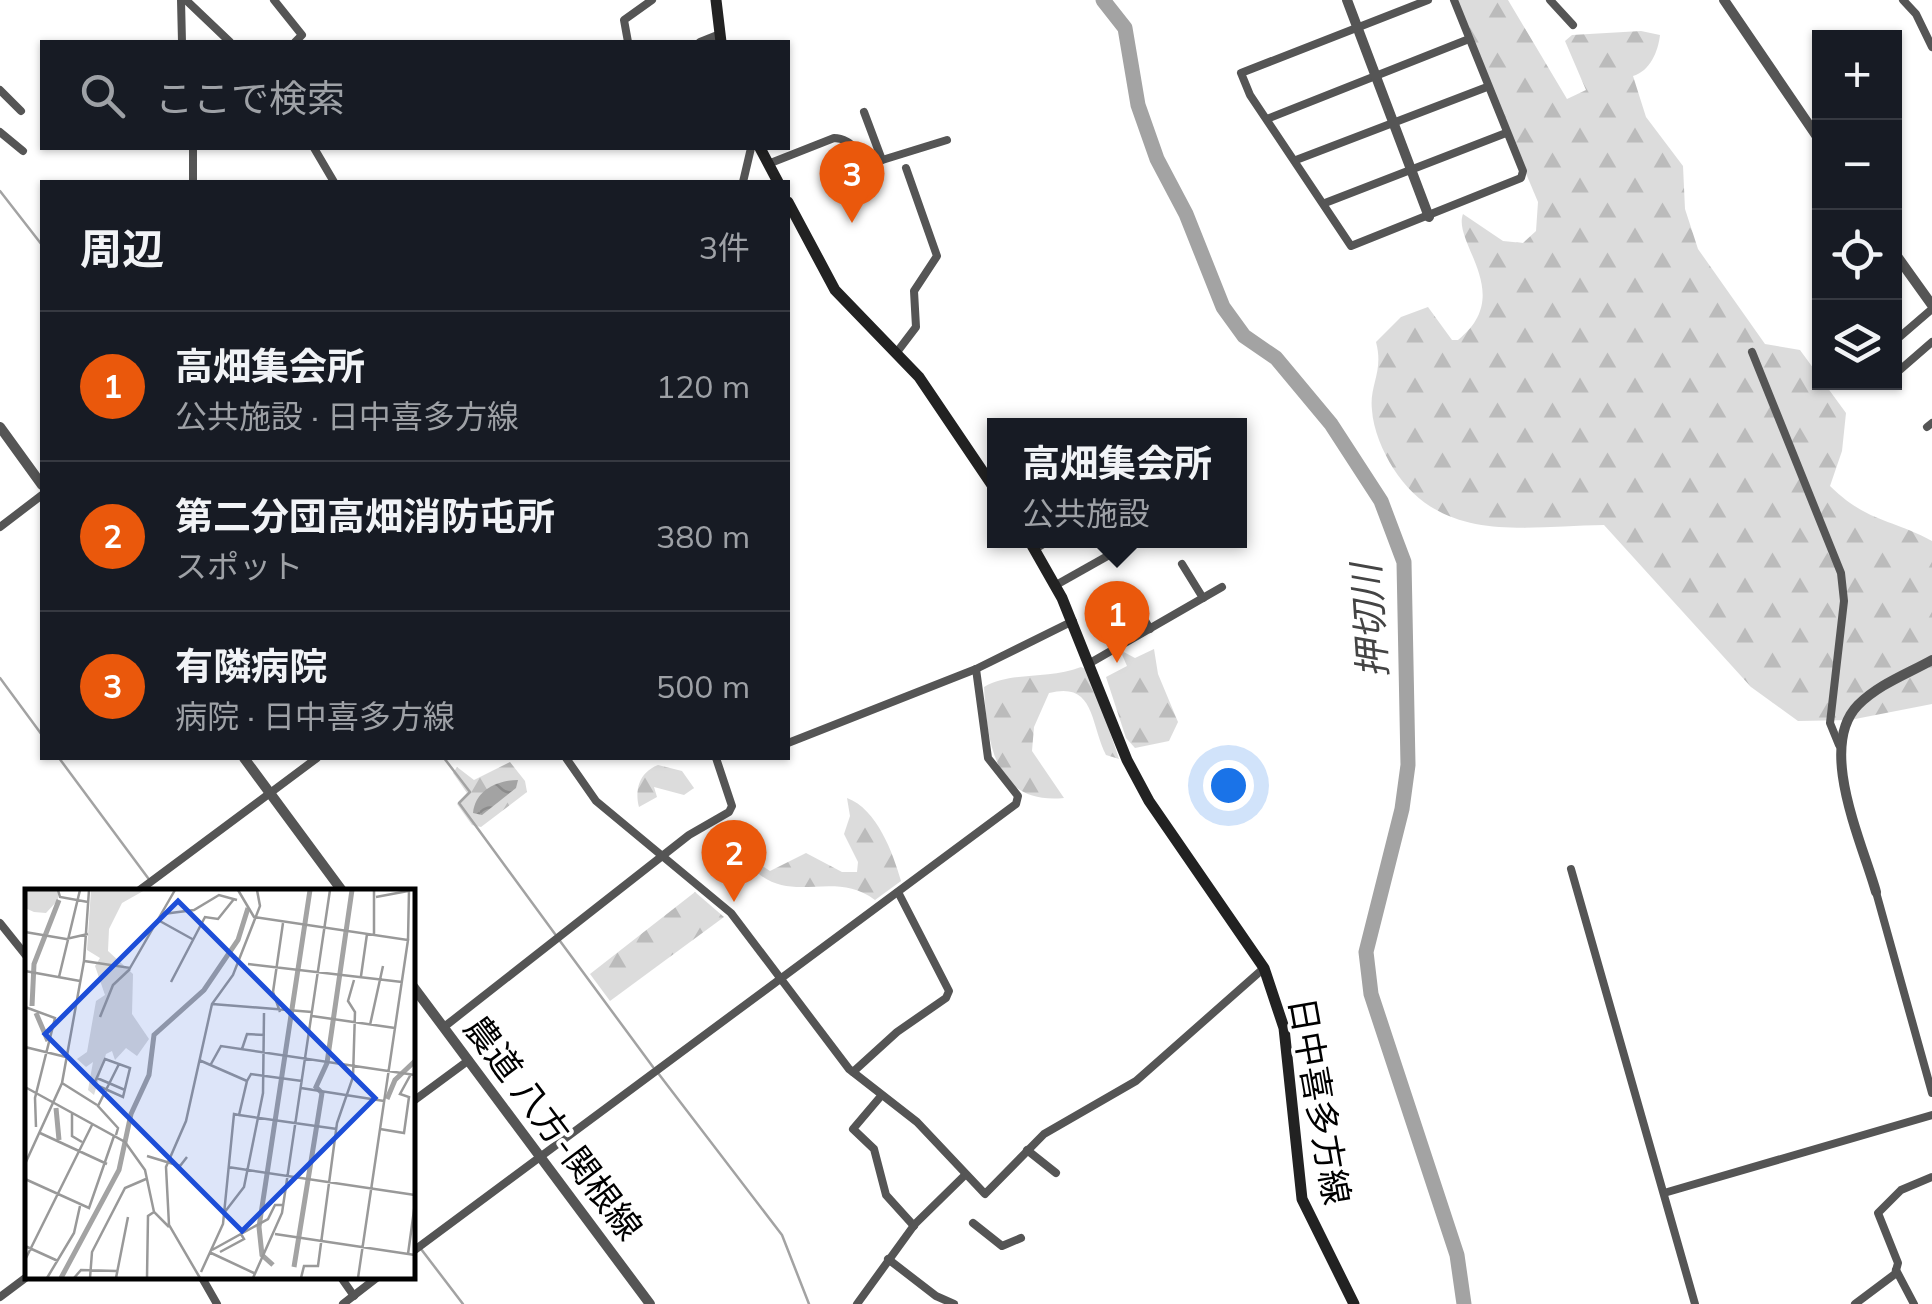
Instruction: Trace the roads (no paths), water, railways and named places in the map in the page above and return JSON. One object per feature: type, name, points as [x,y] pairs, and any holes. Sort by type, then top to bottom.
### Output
[{"type":"main road","points":[[716,0],[720,38]]},
{"type":"main road","points":[[761,150],[777,180]]},
{"type":"main road","points":[[790,206],[835,290],[897,352],[987,470]]},
{"type":"main road","name":"日中喜多方線","points":[[1034,548],[1073,620],[1127,760],[1149,802],[1264,968],[1284,1028],[1302,1199],[1354,1304]]},
{"type":"street","points":[[182,40],[184,0]]},
{"type":"street","points":[[184,0],[228,40]]},
{"type":"street","points":[[274,0],[302,35],[297,40]]},
{"type":"street","points":[[628,40],[624,20],[640,4],[652,0]]},
{"type":"street","points":[[1347,0],[1429,217]]},
{"type":"street","points":[[1428,0],[1242,73],[1240,80],[1351,246],[1522,178],[1454,0]]},
{"type":"street","points":[[1550,0],[1573,25]]},
{"type":"street","points":[[1724,0],[1812,129]]},
{"type":"street","points":[[1903,0],[1916,14],[1932,47]]},
{"type":"street","points":[[1267,119],[1469,39]]},
{"type":"street","points":[[1296,160],[1487,86]]},
{"type":"street","points":[[0,90],[21,111]]},
{"type":"street","points":[[864,112],[882,160]]},
{"type":"street","points":[[0,132],[23,151]]},
{"type":"street","points":[[1325,203],[1506,133]]},
{"type":"street","points":[[768,164],[840,138],[871,160],[947,140]]},
{"type":"street","points":[[193,150],[194,180]]},
{"type":"street","points":[[315,150],[333,180]]},
{"type":"street","points":[[744,180],[751,150]]},
{"type":"street","points":[[897,352],[916,327],[914,291],[938,256],[906,168]]},
{"type":"street","points":[[1902,264],[1932,307],[1902,334]]},
{"type":"street","points":[[1902,368],[1932,342]]},
{"type":"street","points":[[1752,352],[1841,574],[1844,601],[1830,723],[1839,737],[1840,755],[1932,1093]]},
{"type":"street","points":[[0,427],[40,482]]},
{"type":"street","points":[[0,526],[40,496]]},
{"type":"street","points":[[1056,586],[1122,548]]},
{"type":"street","points":[[1182,564],[1203,598]]},
{"type":"street","points":[[1090,663],[1222,587]]},
{"type":"street","points":[[1130,595],[1150,629]]},
{"type":"street","points":[[790,742],[976,669],[1073,620]]},
{"type":"street","points":[[1840,755],[1843,730],[1856,707],[1932,660]]},
{"type":"street","points":[[415,1250],[1016,804],[1018,796],[988,758],[976,669]]},
{"type":"street","points":[[246,760],[342,889]]},
{"type":"street","points":[[141,889],[314,760]]},
{"type":"street","points":[[567,760],[596,801],[730,913],[854,1072],[925,1129],[985,1194],[1027,1150],[1074,1114],[1136,1082],[1264,968]]},
{"type":"street","points":[[444,1027],[689,835],[731,809],[717,760]]},
{"type":"street","points":[[1571,869],[1695,1304]]},
{"type":"street","points":[[854,1072],[949,991],[898,892]]},
{"type":"street","points":[[0,923],[25,954]]},
{"type":"street","name":"農道 八方-関根線","points":[[415,989],[650,1304]]},
{"type":"street","points":[[415,1100],[468,1060]]},
{"type":"street","points":[[882,1096],[854,1129],[874,1148],[886,1196],[914,1226]]},
{"type":"street","points":[[1664,1193],[1932,1115]]},
{"type":"street","points":[[1027,1150],[1056,1173]]},
{"type":"street","points":[[857,1304],[914,1226],[965,1176]]},
{"type":"street","points":[[1914,1304],[1896,1270],[1894,1248],[1878,1213],[1901,1190],[1932,1177]]},
{"type":"street","points":[[973,1223],[1002,1246],[1021,1238]]},
{"type":"street","points":[[888,1259],[936,1296],[954,1304]]},
{"type":"street","points":[[1855,1304],[1896,1270]]},
{"type":"street","points":[[0,1297],[25,1278]]},
{"type":"street","points":[[203,1279],[217,1304]]},
{"type":"street","points":[[342,1279],[354,1296]]},
{"type":"street","points":[[342,1304],[376,1279]]},
{"type":"water","points":[[518,780],[516,788],[482,815],[473,813],[483,792]]},
{"type":"waterway","name":"押切川","points":[[1103,0],[1125,28],[1138,105],[1157,159],[1186,214],[1223,307],[1244,336],[1276,358],[1331,424],[1381,501],[1404,562],[1408,765],[1402,809],[1366,952],[1371,994],[1457,1255],[1464,1304]]},
{"type":"waterway","points":[[0,191],[40,242]]},
{"type":"waterway","points":[[0,678],[40,732]]},
{"type":"waterway","points":[[60,760],[148,878]]},
{"type":"waterway","points":[[446,760],[470,792],[459,803],[555,934]]},
{"type":"waterway","points":[[560,941],[653,1067]]},
{"type":"waterway","points":[[658,1073],[782,1235],[809,1304]]},
{"type":"waterway","points":[[421,1249],[463,1304]]},
{"type":"place","name":"有隣病院","points":[[852,223]]},
{"type":"place","name":"高畑集会所","points":[[1117,663]]},
{"type":"place","name":"第二分団高畑消防屯所","points":[[734,902]]}]
